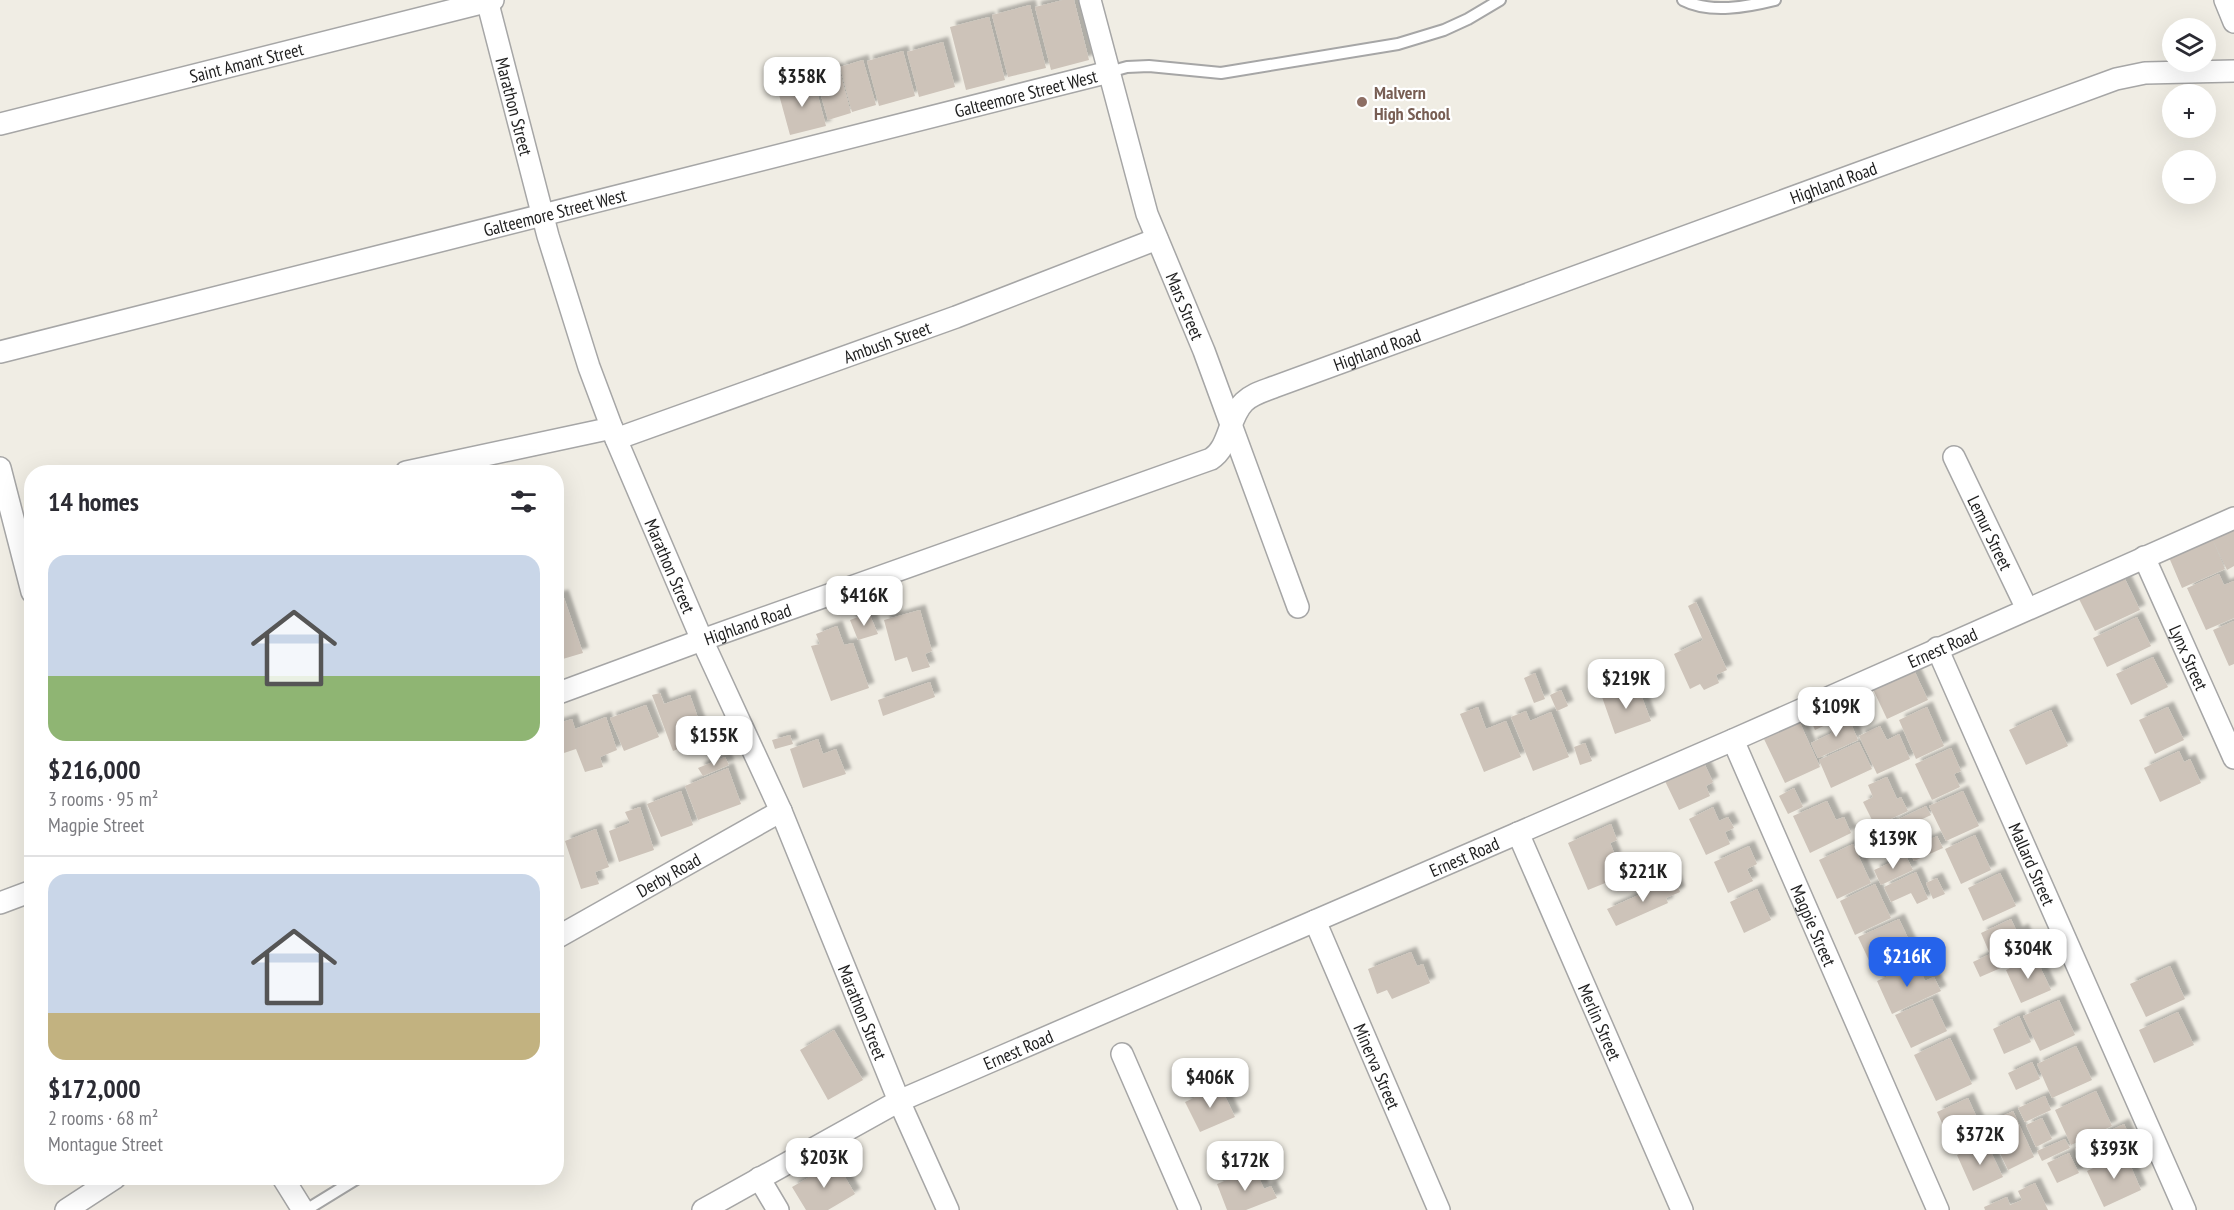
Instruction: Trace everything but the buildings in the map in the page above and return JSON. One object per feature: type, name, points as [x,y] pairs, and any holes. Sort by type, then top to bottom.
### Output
[{"type":"street","name":"Saint Amant Street","points":[[0,124],[489,0]]},
{"type":"street","name":"Marathon Street","points":[[489,0],[542,214],[590,368],[614,433],[702,640],[780,811],[900,1101],[948,1210]]},
{"type":"street","name":"Mars Street","points":[[1090,0],[1140,193],[1188,311],[1298,608]]},
{"type":"street","points":[[2225,0],[2234,22]]},
{"type":"street","name":"Highland Road","points":[[564,691],[1211,459],[1221,451],[1236,413],[1248,399],[1274,387],[2116,79],[2145,73],[2234,70]]},
{"type":"street","name":"Galteemore Street West","points":[[0,352],[1109,72]]},
{"type":"street","name":"Ambush Street","points":[[443,465],[614,433],[956,317],[1157,239]]},
{"type":"street","name":"Lemur Street","points":[[1954,457],[2027,609]]},
{"type":"street","points":[[0,468],[24,549]]},
{"type":"street","name":"Ernest Road","points":[[703,1210],[900,1101],[1733,740],[2234,518]]},
{"type":"street","name":"Lynx Street","points":[[2144,557],[2234,758]]},
{"type":"street","name":"Mallard Street","points":[[1937,648],[2185,1210]]},
{"type":"street","name":"Magpie Street","points":[[1733,740],[1938,1210]]},
{"type":"street","name":"Derby Road","points":[[564,933],[780,811]]},
{"type":"street","name":"Merlin Street","points":[[1518,833],[1682,1210]]},
{"type":"street","points":[[0,903],[24,894]]},
{"type":"street","name":"Minerva Street","points":[[1314,921],[1439,1210]]},
{"type":"street","points":[[1122,1054],[1190,1210]]},
{"type":"street","points":[[759,1178],[778,1210]]},
{"type":"street","points":[[66,1210],[104,1185]]},
{"type":"street","points":[[288,1185],[304,1210]]},
{"type":"lane","points":[[1109,72],[1127,67],[1149,66],[1221,73],[1398,45],[1444,30],[1500,0]]},
{"type":"lane","points":[[1683,0],[1708,7],[1750,6],[1775,0]]},
{"type":"lane","points":[[304,1210],[346,1185]]},
{"type":"place","name":"Malvern High School","points":[[1362,102]]}]
